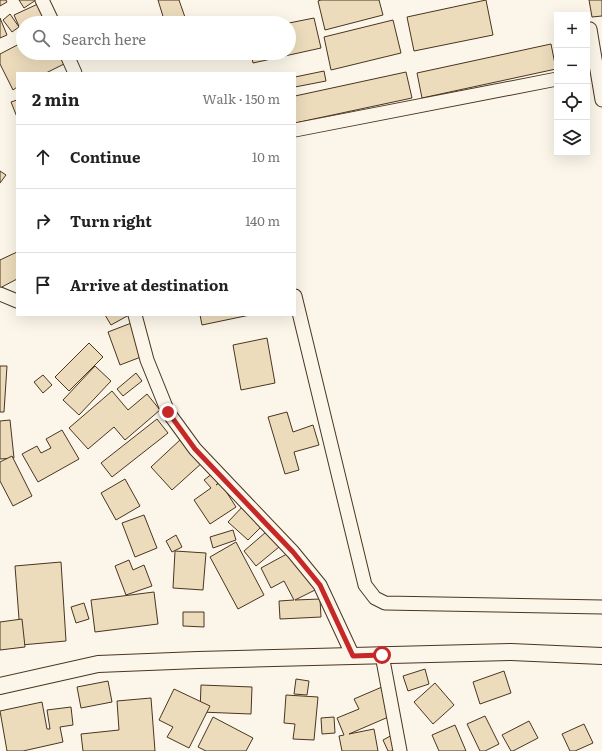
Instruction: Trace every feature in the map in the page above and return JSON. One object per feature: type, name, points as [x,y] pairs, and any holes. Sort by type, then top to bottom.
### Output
[{"type":"street","points":[[42,0],[50,16]]},
{"type":"street","points":[[590,29],[592,72],[602,100]]},
{"type":"street","points":[[69,60],[75,72]]},
{"type":"street","points":[[296,130],[554,80]]},
{"type":"street","points":[[0,294],[16,301]]},
{"type":"street","points":[[296,300],[365,585],[375,598],[385,603],[602,607]]},
{"type":"street","points":[[135,316],[147,360],[168,412],[195,449],[293,552],[320,585],[353,656]]},
{"type":"street","points":[[0,686],[98,664],[511,652],[602,656]]},
{"type":"street","points":[[382,655],[400,751]]},
{"type":"building","points":[[0,0],[6,0],[7,2],[0,6]]},
{"type":"building","points":[[19,0],[36,0],[24,8]]},
{"type":"building","points":[[158,0],[179,0],[185,16],[163,16]]},
{"type":"building","points":[[379,0],[383,15],[325,30],[318,1]]},
{"type":"building","points":[[486,0],[493,35],[414,51],[407,17]]},
{"type":"building","points":[[589,0],[602,0],[602,16],[592,17]]},
{"type":"building","points":[[40,3],[45,16],[16,16],[16,20],[14,15]]},
{"type":"building","points":[[10,14],[16,23],[16,29],[12,32],[3,20]]},
{"type":"building","points":[[0,18],[7,35],[0,38]]},
{"type":"building","points":[[314,18],[321,48],[296,54],[296,22]]},
{"type":"building","points":[[393,20],[401,53],[331,70],[324,37]]},
{"type":"building","points":[[551,44],[554,59],[554,69],[422,98],[417,73]]},
{"type":"building","points":[[16,46],[16,60],[70,61],[48,72],[16,72],[16,88],[13,90],[0,64],[0,54]]},
{"type":"building","points":[[252,60],[267,60],[253,63]]},
{"type":"building","points":[[324,71],[326,81],[296,87],[296,77]]},
{"type":"building","points":[[406,72],[412,98],[296,123],[296,96]]},
{"type":"building","points":[[16,100],[16,114],[11,102]]},
{"type":"building","points":[[0,171],[6,175],[0,183]]},
{"type":"building","points":[[16,252],[16,280],[0,288],[0,260]]},
{"type":"building","points":[[106,316],[127,316],[111,325]]},
{"type":"building","points":[[200,316],[245,316],[202,325]]},
{"type":"building","points":[[134,322],[146,355],[120,365],[108,332]]},
{"type":"building","points":[[267,338],[275,383],[241,390],[233,345]]},
{"type":"building","points":[[89,343],[103,357],[69,391],[55,377]]},
{"type":"building","points":[[0,366],[7,366],[4,412],[0,412]]},
{"type":"building","points":[[95,366],[111,381],[79,415],[63,400]]},
{"type":"building","points":[[136,373],[142,381],[123,396],[117,389]]},
{"type":"building","points":[[43,375],[52,385],[43,393],[34,382]]},
{"type":"building","points":[[112,391],[128,410],[147,394],[160,410],[125,440],[114,427],[88,449],[69,428]]},
{"type":"building","points":[[287,412],[293,432],[313,425],[319,445],[294,452],[299,470],[285,474],[268,417]]},
{"type":"building","points":[[157,419],[168,433],[112,477],[101,463]]},
{"type":"building","points":[[10,420],[14,458],[0,459],[0,421]]},
{"type":"building","points":[[62,430],[79,459],[38,482],[22,454],[37,446],[41,453],[51,448],[46,439]]},
{"type":"building","points":[[181,439],[203,462],[172,490],[151,467]]},
{"type":"building","points":[[12,456],[32,496],[13,506],[0,481],[0,462]]},
{"type":"building","points":[[217,470],[224,478],[216,485],[220,482],[236,507],[210,524],[194,500],[211,488],[204,480]]},
{"type":"building","points":[[125,479],[140,506],[116,520],[101,493]]},
{"type":"building","points":[[245,504],[264,524],[248,540],[228,522]]},
{"type":"building","points":[[144,515],[157,548],[135,557],[122,523]]},
{"type":"building","points":[[233,530],[236,540],[213,548],[210,537]]},
{"type":"building","points":[[266,532],[279,547],[256,566],[244,551]]},
{"type":"building","points":[[176,535],[182,547],[172,552],[166,541]]},
{"type":"building","points":[[236,542],[264,595],[238,609],[210,557]]},
{"type":"building","points":[[296,549],[317,589],[295,600],[320,599],[321,617],[280,619],[279,601],[294,600],[284,581],[271,588],[261,568]]},
{"type":"building","points":[[175,551],[206,553],[203,590],[173,588]]},
{"type":"building","points":[[129,560],[133,570],[144,565],[152,586],[126,595],[115,566]]},
{"type":"building","points":[[61,562],[66,641],[21,645],[15,566]]},
{"type":"building","points":[[154,592],[158,624],[95,632],[91,600]]},
{"type":"building","points":[[84,603],[89,619],[76,623],[71,607]]},
{"type":"building","points":[[183,612],[204,612],[204,627],[183,626]]},
{"type":"building","points":[[22,619],[25,647],[0,650],[0,622]]},
{"type":"building","points":[[425,669],[429,684],[408,691],[403,676]]},
{"type":"building","points":[[504,671],[511,693],[480,704],[473,682]]},
{"type":"building","points":[[296,679],[309,681],[307,695],[294,694]]},
{"type":"building","points":[[108,681],[112,702],[81,708],[77,687]]},
{"type":"building","points":[[435,683],[454,705],[433,724],[414,702]]},
{"type":"building","points":[[201,685],[252,687],[251,714],[200,712]]},
{"type":"building","points":[[382,687],[393,715],[349,734],[374,729],[378,751],[342,751],[339,736],[344,735],[337,718],[359,709],[354,699]]},
{"type":"building","points":[[174,689],[210,706],[189,748],[167,737],[173,727],[159,720]]},
{"type":"building","points":[[286,695],[318,697],[314,740],[293,739],[295,724],[284,723]]},
{"type":"building","points":[[151,698],[155,751],[83,751],[81,734],[119,730],[117,701]]},
{"type":"building","points":[[42,702],[47,729],[50,729],[47,710],[71,707],[73,725],[60,727],[63,742],[23,751],[7,751],[0,711]]},
{"type":"building","points":[[485,716],[499,744],[485,751],[480,751],[467,724]]},
{"type":"building","points":[[213,717],[253,738],[246,751],[206,751],[198,747]]},
{"type":"building","points":[[334,717],[335,733],[322,734],[321,718]]},
{"type":"building","points":[[529,721],[538,738],[511,751],[502,735]]},
{"type":"building","points":[[584,724],[593,743],[575,751],[570,751],[562,734]]},
{"type":"building","points":[[455,725],[466,751],[439,751],[432,735]]},
{"type":"building","points":[[394,734],[403,751],[388,751],[383,740]]},
{"type":"route","points":[[168,412],[195,449],[293,552],[320,585],[353,656],[382,655]]}]
